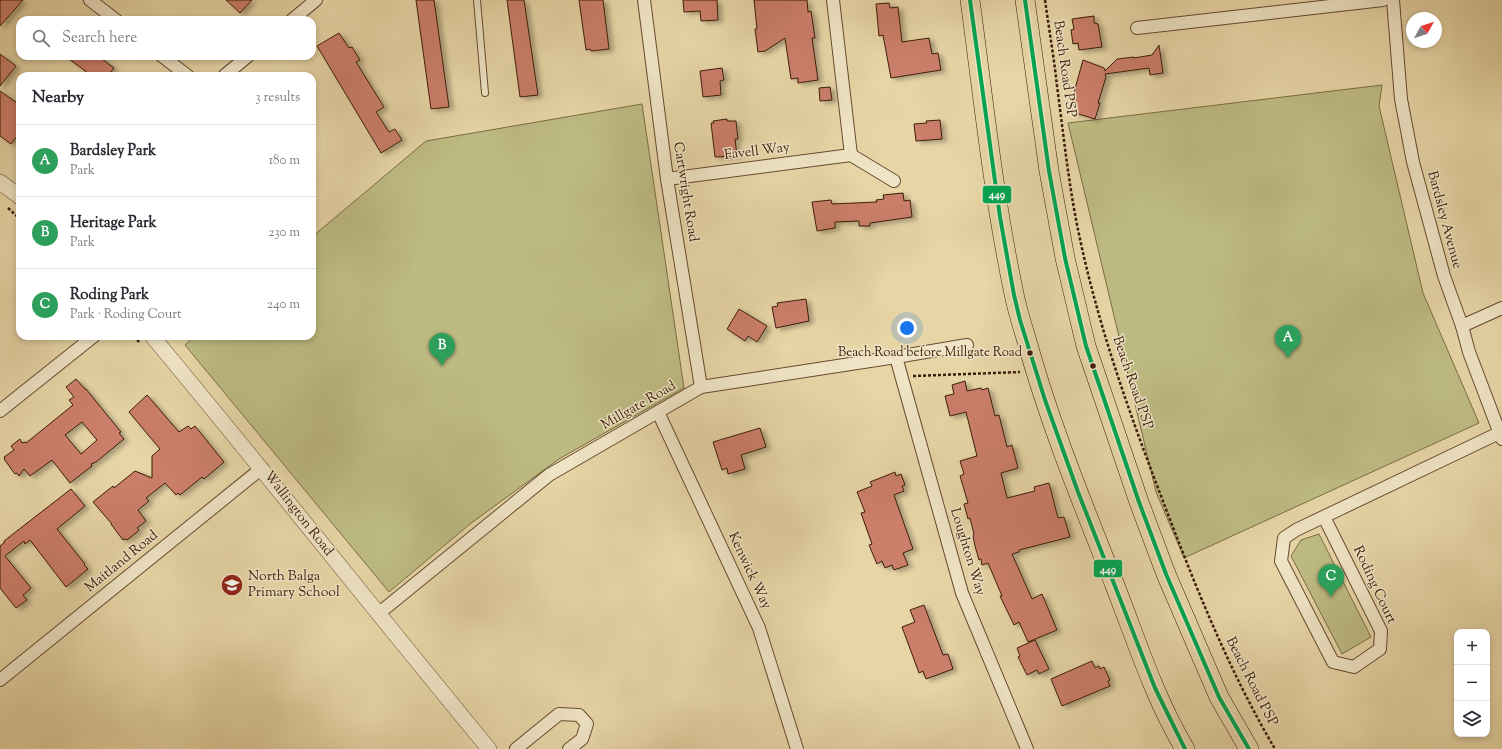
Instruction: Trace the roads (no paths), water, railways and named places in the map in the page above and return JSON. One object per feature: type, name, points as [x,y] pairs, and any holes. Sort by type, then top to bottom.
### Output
[{"type":"main road","points":[[970,0],[986,131],[1013,290],[1035,371],[1063,454],[1150,676],[1175,732],[1185,749]]},
{"type":"main road","points":[[1025,0],[1049,171],[1065,258],[1086,346],[1139,502],[1166,574],[1219,697],[1249,749]]},
{"type":"street","points":[[90,0],[111,16]]},
{"type":"street","points":[[297,16],[316,0]]},
{"type":"street","name":"Cartwright Road","points":[[644,0],[667,179],[701,387]]},
{"type":"street","points":[[833,0],[851,155],[894,181]]},
{"type":"street","points":[[1137,28],[1383,0]]},
{"type":"street","name":"Bardsley Avenue","points":[[1393,0],[1401,99],[1414,162],[1444,276],[1462,326],[1469,352],[1501,436]]},
{"type":"street","points":[[167,60],[183,72]]},
{"type":"street","points":[[229,72],[243,60]]},
{"type":"street","name":"Favell Way","points":[[667,179],[851,155]]},
{"type":"street","points":[[0,182],[16,194]]},
{"type":"street","points":[[1462,326],[1502,308]]},
{"type":"street","points":[[0,411],[89,340]]},
{"type":"street","name":"Wallington Road","points":[[155,340],[262,468],[378,614],[489,749]]},
{"type":"street","name":"Millgate Road","points":[[378,614],[549,475],[701,387],[967,345]]},
{"type":"street","name":"Loughton Way","points":[[896,357],[962,593],[1027,749]]},
{"type":"street","name":"Kenwick Way","points":[[658,412],[758,628],[797,749]]},
{"type":"street","name":"Roding Court","points":[[1324,517],[1381,631],[1380,649],[1354,667],[1333,662],[1281,561],[1284,538],[1296,530],[1324,517],[1501,436]]},
{"type":"street","name":"Maitland Road","points":[[0,680],[262,468]]},
{"type":"street","points":[[516,749],[559,714],[579,715],[587,724],[582,739],[569,749]]},
{"type":"lane","points":[[477,0],[485,93]]},
{"type":"place","name":"Beach Road before Millgate Road","points":[[1030,353]]},
{"type":"place","name":"Bardsley Park","points":[[1288,358]]},
{"type":"place","name":"Heritage Park","points":[[442,366]]},
{"type":"place","name":"North Balga Primary School","points":[[232,585]]},
{"type":"place","name":"Roding Park","points":[[1331,597]]}]
